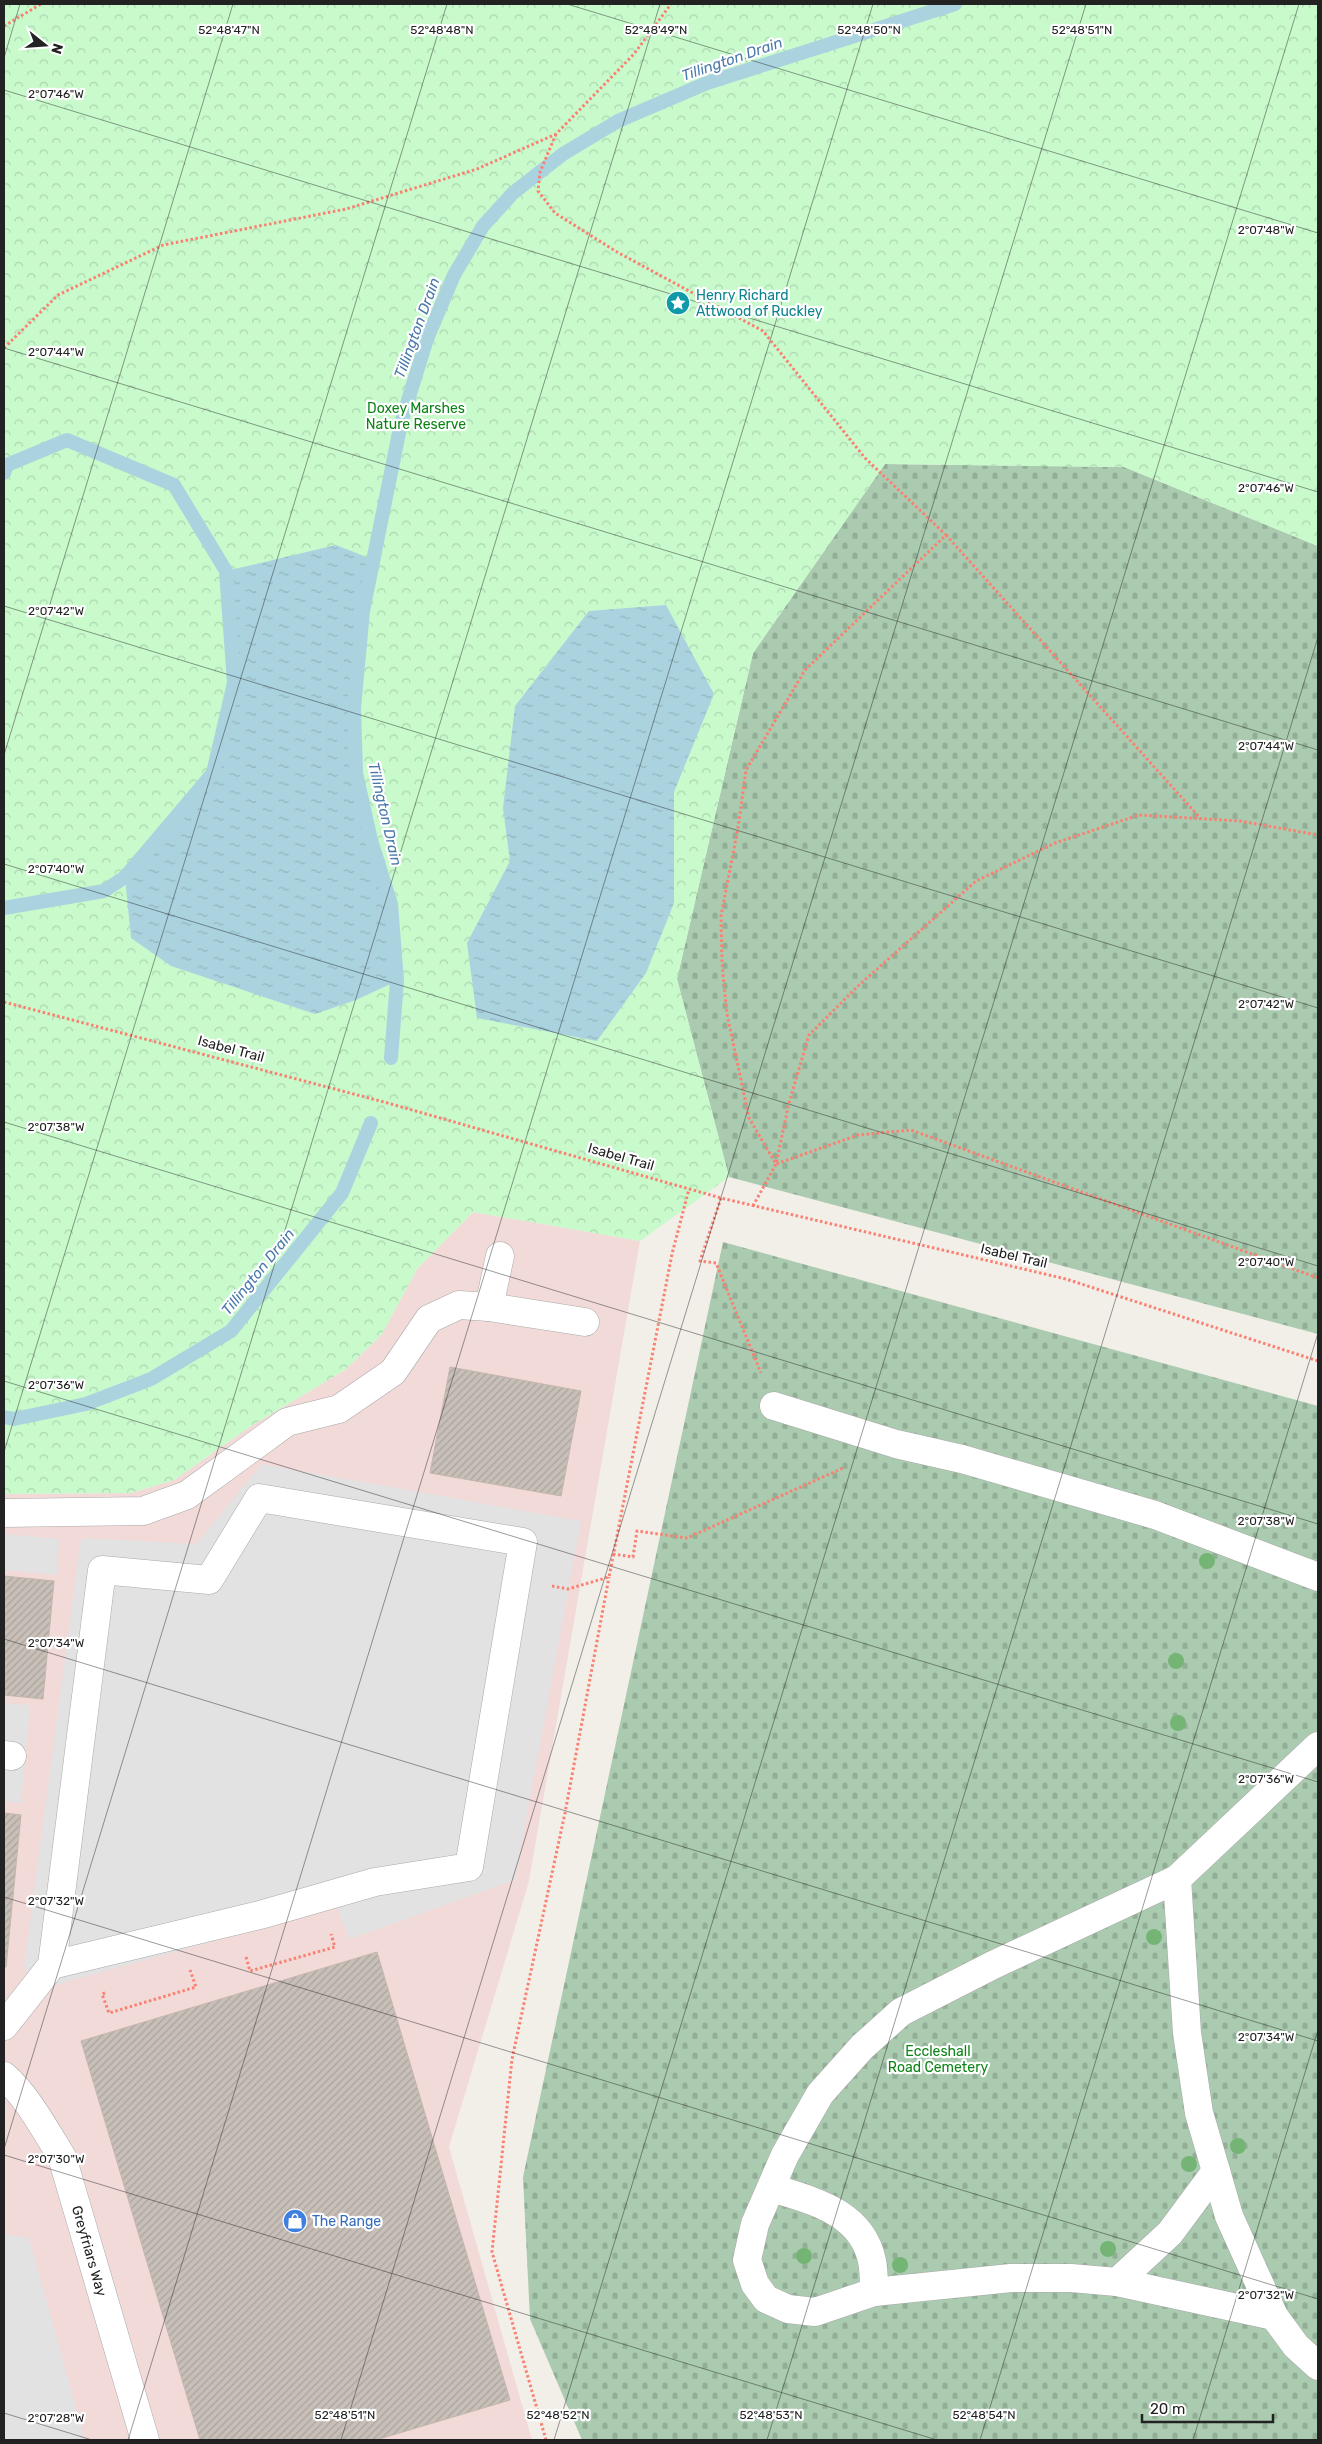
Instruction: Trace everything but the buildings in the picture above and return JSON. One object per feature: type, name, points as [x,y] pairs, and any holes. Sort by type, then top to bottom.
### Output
[{"type":"street","points":[[489,1307],[500,1256]]},
{"type":"street","points":[[4,1512],[143,1511],[187,1495],[286,1422],[339,1409],[393,1372],[429,1319],[459,1306],[489,1307],[585,1322]]},
{"type":"street","points":[[774,1406],[896,1444],[962,1459],[1155,1515],[1318,1577]]},
{"type":"street","points":[[4,2026],[52,1965],[102,1570],[209,1580],[258,1498],[523,1542],[469,1867],[375,1882],[260,1916],[52,1965]]},
{"type":"street","points":[[1274,2316],[1117,2282],[1071,2278],[1011,2278],[874,2292],[815,2312],[788,2309],[766,2299],[754,2284],[747,2260],[755,2224],[785,2155],[820,2094],[862,2047],[901,2012],[993,1964],[1177,1879],[1318,1746]]},
{"type":"street","points":[[1177,1879],[1187,2033],[1200,2113],[1216,2171],[1230,2216],[1274,2316],[1296,2346],[1318,2366]]},
{"type":"street","name":"Greyfriars Way","points":[[4,2076],[11,2082],[62,2157],[145,2440]]},
{"type":"street","points":[[1117,2282],[1170,2233],[1216,2171]]},
{"type":"street","points":[[772,2188],[816,2202],[847,2219],[864,2237],[872,2261],[874,2292]]},
{"type":"path","points":[[4,26],[41,4]]},
{"type":"path","points":[[671,4],[634,54],[556,134],[540,172],[538,191],[555,213],[617,252],[763,332],[865,458],[946,535],[1202,819]]},
{"type":"path","points":[[4,348],[58,295],[163,245],[346,209],[477,169],[556,134]]},
{"type":"path","points":[[776,1164],[749,1118],[726,1014],[722,963],[721,916],[738,828],[746,770],[805,670],[946,535]]},
{"type":"path","points":[[753,1206],[776,1164],[789,1103],[809,1035],[858,986],[976,881],[1055,843],[1139,815],[1240,821],[1318,835]]},
{"type":"path","name":"Isabel Trail","points":[[4,1002],[374,1099],[721,1198],[1066,1279],[1318,1361]]},
{"type":"path","points":[[776,1164],[858,1135],[911,1130],[1318,1278]]},
{"type":"path","points":[[546,2440],[492,2252],[512,2060],[565,1813],[613,1554],[672,1254],[689,1189]]},
{"type":"path","points":[[721,1198],[700,1261],[716,1262],[774,1406]]},
{"type":"path","points":[[613,1554],[633,1557],[637,1531],[687,1538],[844,1467]]},
{"type":"path","points":[[518,1581],[568,1589],[609,1576]]},
{"type":"path","points":[[250,1971],[334,1947],[330,1930]]},
{"type":"path","points":[[112,1991],[102,1994],[109,2013],[196,1987],[190,1969]]},
{"type":"shaded area","points":[[473,1212],[640,1241],[529,1881],[449,2147],[532,2440],[4,2440],[4,1494],[131,1493],[174,1480],[251,1426],[345,1370],[382,1334],[417,1269]]},
{"type":"shaded area","points":[[262,1464],[581,1521],[515,1880],[350,1939],[336,1907],[44,1988],[33,1987],[24,1967],[81,1538],[196,1544]]},
{"type":"shaded area","points":[[4,1534],[59,1539],[57,1575],[4,1570]]},
{"type":"shaded area","points":[[4,1703],[30,1705],[21,1803],[4,1801]]},
{"type":"shaded area","points":[[4,2234],[29,2238],[85,2440],[4,2440]]},
{"type":"green space","name":"Doxey Marshes Nature Reserve","points":[[4,4],[1318,4],[1318,546],[1124,467],[885,464],[753,653],[677,979],[729,1177],[640,1241],[473,1212],[417,1269],[382,1334],[345,1370],[251,1426],[174,1480],[131,1493],[4,1494]]},
{"type":"green space","points":[[885,464],[1124,467],[1318,546],[1318,1334],[729,1177],[677,979],[753,653]]},
{"type":"green space","name":"Eccleshall Road Cemetery","points":[[723,1242],[1318,1406],[1318,2440],[582,2440],[530,2319],[523,2177]]},
{"type":"water","points":[[336,545],[374,560],[363,611],[354,708],[356,773],[371,840],[391,904],[397,981],[356,1000],[315,1014],[171,966],[131,938],[125,877],[213,773],[234,683],[226,571]]},
{"type":"water","points":[[666,605],[714,694],[674,792],[674,903],[646,973],[597,1041],[477,1018],[467,943],[510,861],[503,808],[515,706],[589,611]]},
{"type":"waterway","name":"Tillington Drain","points":[[391,1058],[397,981],[391,904],[371,840],[356,773],[354,708],[363,611],[401,423],[427,339],[454,275],[483,226],[513,193],[563,154],[618,121],[707,83],[955,4]]},
{"type":"waterway","points":[[4,473],[7,465],[67,440],[174,485],[226,571],[234,683],[213,773],[125,877],[104,891],[4,908]]},
{"type":"waterway","name":"Tillington Drain","points":[[4,1417],[14,1419],[86,1404],[151,1379],[231,1331],[342,1193],[371,1123]]},
{"type":"place","name":"Henry Richard Attwood of Ruckley","points":[[678,303]]},
{"type":"place","name":"The Range","points":[[295,2221]]}]
